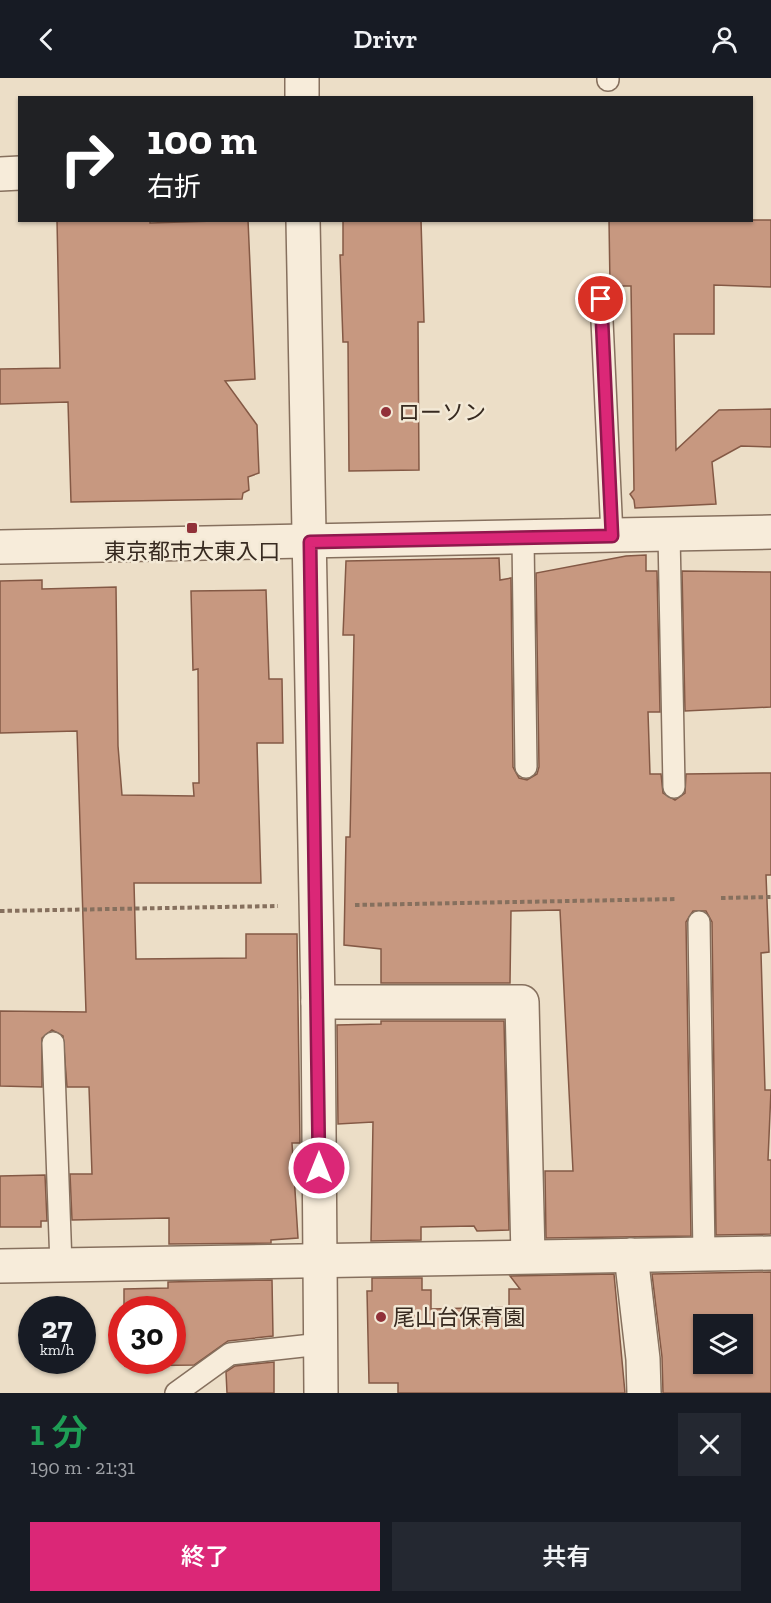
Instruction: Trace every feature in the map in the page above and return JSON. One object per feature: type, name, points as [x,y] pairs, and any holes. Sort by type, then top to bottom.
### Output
[{"type":"street","points":[[302,78],[302,96]]},
{"type":"street","points":[[0,174],[18,173]]},
{"type":"street","points":[[303,222],[318,1002],[321,1393]]},
{"type":"street","points":[[0,548],[771,532]]},
{"type":"street","points":[[318,1002],[522,1002],[528,1256]]},
{"type":"street","points":[[0,1266],[319,1263],[528,1256],[771,1253]]},
{"type":"street","points":[[631,1255],[644,1359],[644,1393]]},
{"type":"lane","points":[[601,299],[612,536]]},
{"type":"lane","points":[[669,534],[674,787]]},
{"type":"lane","points":[[523,538],[526,767]]},
{"type":"lane","points":[[699,922],[704,1255]]},
{"type":"lane","points":[[53,1043],[62,1265]]},
{"type":"lane","points":[[176,1393],[230,1354],[321,1344]]},
{"type":"path","points":[[711,898],[771,897]]},
{"type":"path","points":[[0,911],[687,898]]},
{"type":"building","points":[[771,220],[771,287],[714,285],[714,334],[674,334],[676,450],[719,410],[771,409],[771,447],[741,446],[712,462],[716,504],[635,508],[630,494],[634,490],[631,286],[610,286],[609,222]]},
{"type":"building","points":[[57,222],[248,222],[255,379],[225,381],[257,425],[259,473],[248,477],[249,490],[243,493],[242,499],[71,502],[68,402],[0,404],[0,369],[60,368]]},
{"type":"building","points":[[343,222],[421,222],[424,322],[418,322],[419,470],[349,471],[348,342],[343,342],[340,255],[343,255]]},
{"type":"building","points":[[646,555],[646,571],[657,571],[660,712],[648,712],[650,774],[661,774],[663,793],[675,800],[685,793],[686,774],[771,773],[771,875],[766,875],[769,952],[761,953],[765,1090],[771,1090],[768,1160],[771,1160],[771,1234],[716,1235],[712,922],[706,911],[693,911],[686,922],[691,1236],[546,1238],[545,1171],[573,1171],[560,910],[511,911],[510,983],[381,983],[381,949],[344,945],[346,837],[350,837],[354,635],[343,635],[346,561],[499,558],[500,580],[511,578],[513,767],[519,778],[527,780],[537,774],[539,767],[536,573],[626,556]]},
{"type":"building","points":[[682,571],[771,572],[771,707],[685,711]]},
{"type":"building","points":[[42,580],[42,589],[116,587],[118,746],[122,795],[194,796],[193,783],[199,783],[198,669],[193,670],[191,591],[266,590],[269,679],[282,679],[283,743],[257,743],[261,883],[134,883],[136,959],[246,958],[246,934],[297,934],[300,1143],[292,1143],[298,1238],[271,1240],[271,1243],[169,1244],[169,1218],[72,1220],[70,1174],[92,1174],[89,1087],[67,1087],[63,1036],[52,1030],[42,1038],[42,1087],[0,1086],[0,1011],[86,1012],[77,731],[0,733],[0,581]]},
{"type":"building","points":[[381,1021],[504,1021],[509,1230],[477,1231],[474,1226],[421,1227],[421,1240],[371,1241],[373,1122],[338,1124],[337,1025],[381,1024]]},
{"type":"building","points":[[45,1175],[47,1221],[41,1221],[41,1227],[0,1227],[0,1176]]},
{"type":"building","points":[[771,1272],[771,1393],[663,1393],[662,1357],[652,1274]]},
{"type":"building","points":[[614,1274],[625,1393],[398,1393],[398,1383],[369,1383],[367,1291],[372,1291],[372,1278],[422,1278],[422,1290],[431,1290],[431,1309],[509,1307],[509,1289],[520,1289],[510,1276]]},
{"type":"building","points":[[272,1280],[273,1336],[228,1341],[194,1365],[186,1365],[186,1296],[124,1296],[124,1289],[168,1288],[168,1282]]},
{"type":"building","points":[[274,1362],[274,1393],[227,1393],[226,1372],[235,1366]]},
{"type":"place","name":"ローソン","points":[[386,412]]},
{"type":"place","name":"東京都市大東入口","points":[[192,528]]},
{"type":"place","name":"尾山台保育園","points":[[381,1317]]},
{"type":"route","points":[[319,1168],[310,542],[612,536],[601,299]]}]
